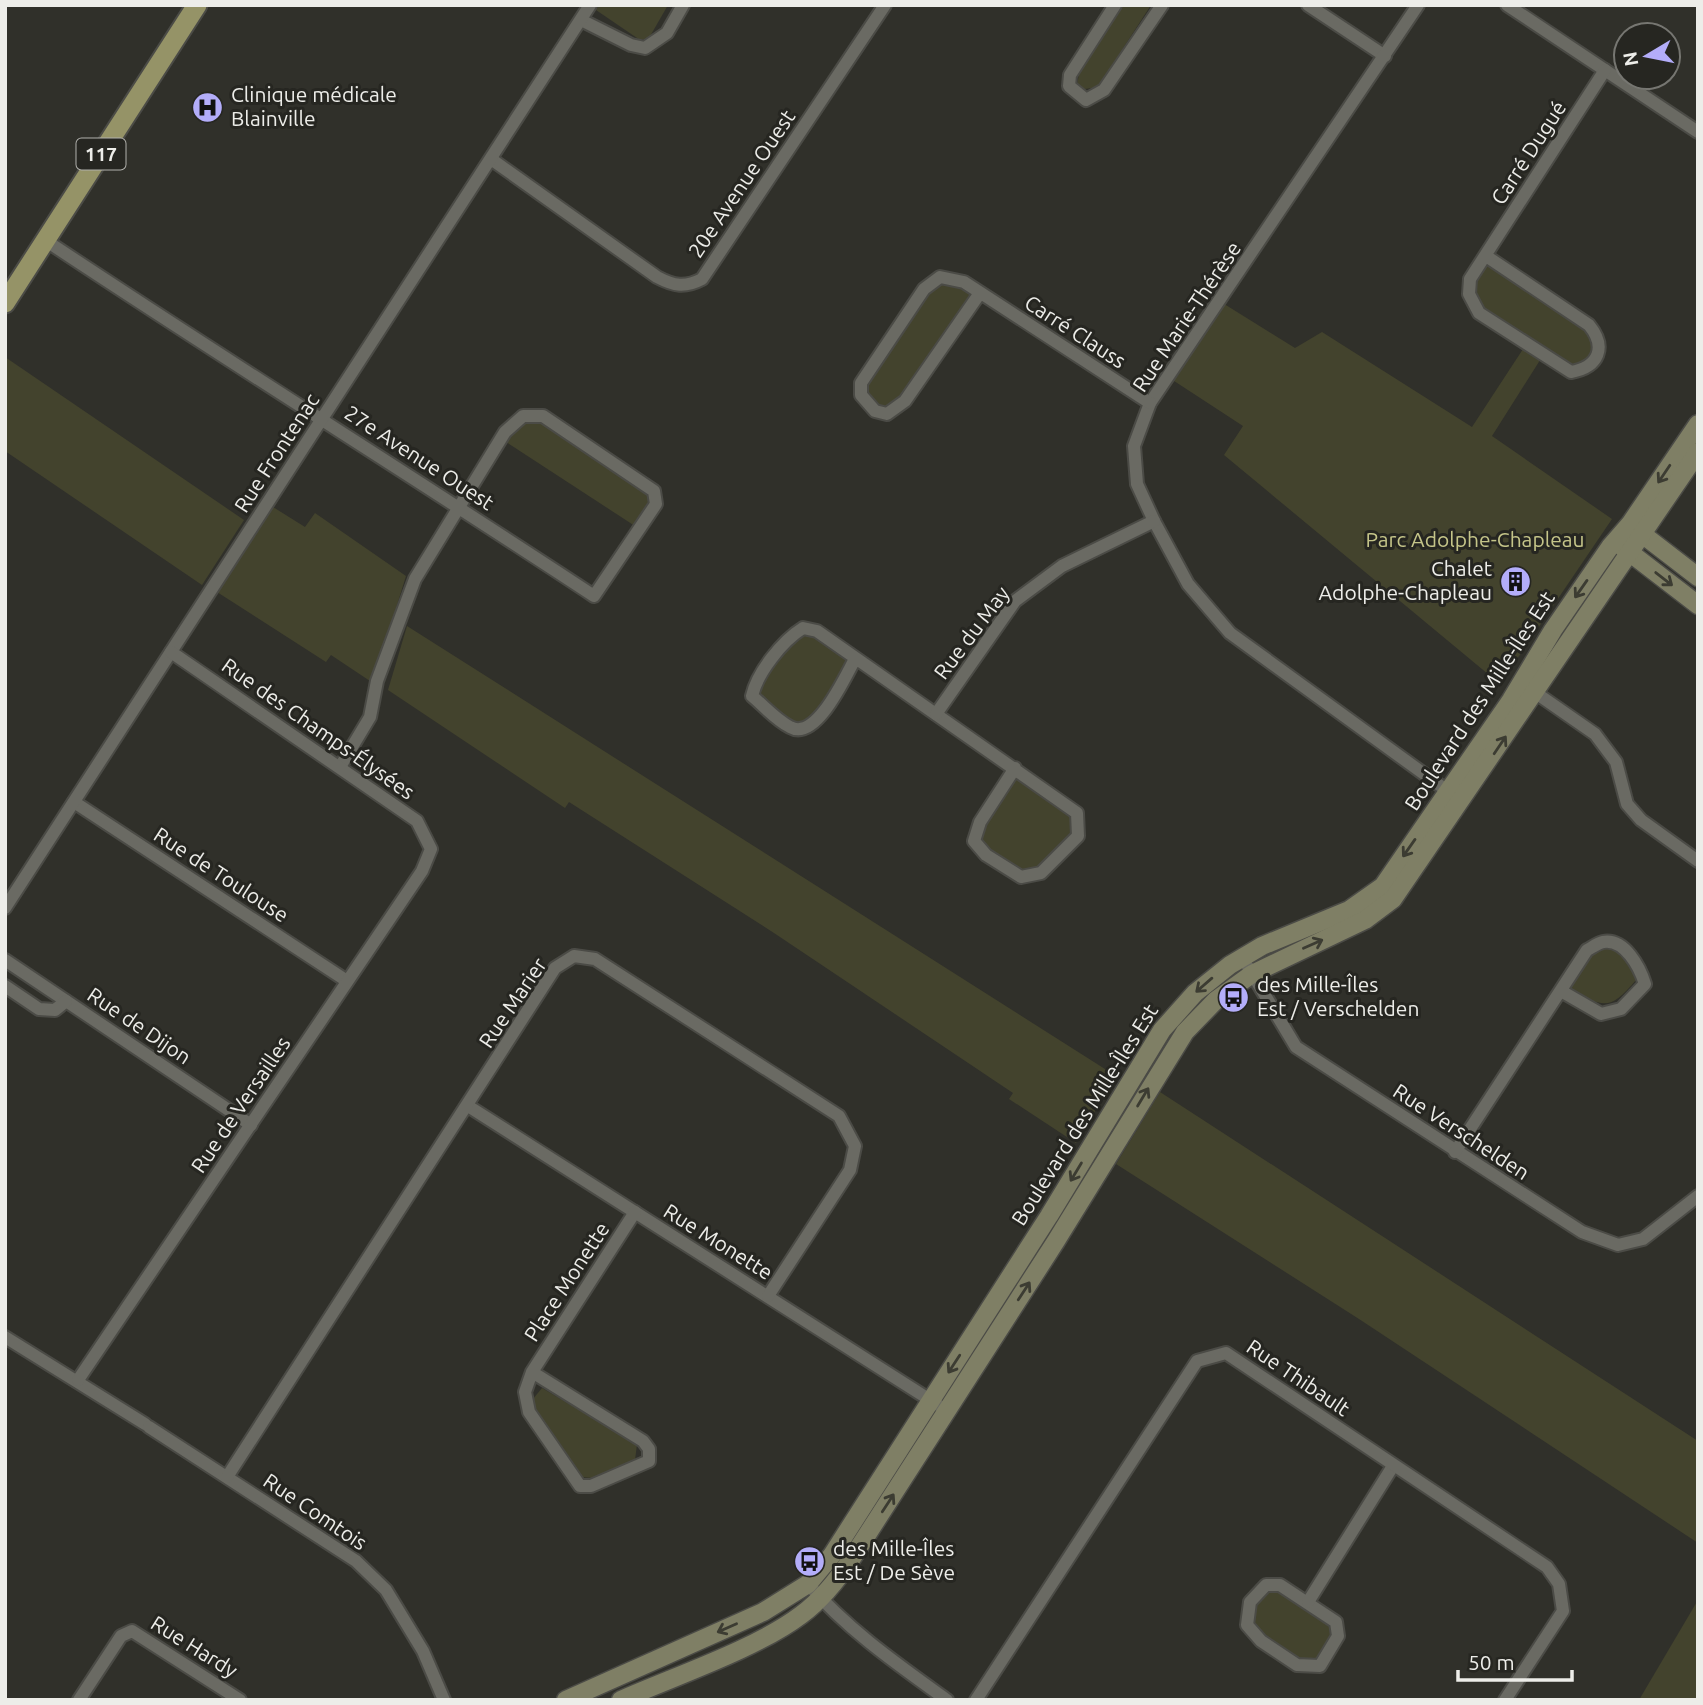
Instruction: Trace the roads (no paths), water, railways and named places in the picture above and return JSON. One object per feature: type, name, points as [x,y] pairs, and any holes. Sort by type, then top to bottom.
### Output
[{"type":"main road","name":"117","points":[[5,303],[197,5]]},
{"type":"street","name":"Rue Frontenac","points":[[5,908],[590,5]]},
{"type":"street","points":[[581,20],[631,45],[645,48],[667,33],[683,5]]},
{"type":"street","name":"20e Avenue Ouest","points":[[491,159],[657,277],[674,285],[690,285],[702,279],[885,5]]},
{"type":"street","points":[[1115,5],[1070,75],[1069,86],[1086,100],[1104,90],[1162,5]]},
{"type":"street","points":[[1308,5],[1385,56]]},
{"type":"street","name":"Rue Marie-Thérèse","points":[[1418,5],[1150,403],[1134,446],[1137,484],[1153,521],[1188,584],[1230,634],[1455,797]]},
{"type":"street","points":[[1516,7],[1698,132]]},
{"type":"street","name":"Carré Dugué","points":[[1486,256],[1589,325],[1597,335],[1600,347],[1597,361],[1584,370],[1571,372],[1479,313],[1469,294],[1470,279],[1605,70]]},
{"type":"street","name":"27e Avenue Ouest","points":[[45,240],[594,596],[656,504],[654,491],[543,416],[523,416],[505,432],[459,507]]},
{"type":"street","name":"Carré Clauss","points":[[979,293],[905,401],[887,414],[875,411],[861,395],[861,383],[924,289],[940,277],[964,282],[1150,403]]},
{"type":"street","name":"Boulevard des Mille-Îles Est","points":[[1636,529],[1698,424]]},
{"type":"street","name":"Boulevard des Mille-Îles Est","points":[[621,1700],[775,1631],[821,1599],[845,1569],[947,1410],[1176,1044],[1205,1010],[1252,974],[1346,930],[1385,907],[1455,797],[1553,630],[1698,452]]},
{"type":"street","points":[[340,767],[370,717],[377,681],[415,579],[459,507]]},
{"type":"street","name":"Rue du May","points":[[936,714],[1015,601],[1062,566],[1153,521]]},
{"type":"street","points":[[1636,529],[1698,577]]},
{"type":"street","points":[[1622,547],[1698,605]]},
{"type":"street","name":"Boulevard des Mille-Îles Est","points":[[566,1700],[751,1617],[808,1584],[832,1555],[1064,1192],[1162,1030],[1195,993],[1242,958],[1349,910],[1376,892],[1536,693],[1622,547]]},
{"type":"street","points":[[855,659],[819,720],[803,729],[791,729],[752,696],[754,684],[792,635],[803,628],[817,631],[1015,768],[1077,813],[1078,835],[1041,873],[1021,877],[986,855],[974,841],[980,822],[1015,768]]},
{"type":"street","name":"Rue des Champs-Élysées","points":[[172,652],[417,821],[431,849]]},
{"type":"street","points":[[1536,693],[1595,734],[1616,762],[1627,804],[1641,820],[1698,861]]},
{"type":"street","name":"Rue de Toulouse","points":[[74,802],[347,981]]},
{"type":"street","name":"Rue de Versailles","points":[[78,1380],[422,871],[431,849]]},
{"type":"street","points":[[1455,1152],[1587,950],[1604,942],[1616,944],[1639,964],[1645,984],[1621,1009],[1601,1014],[1561,991]]},
{"type":"street","name":"Rue Marier","points":[[227,1477],[555,968],[574,956],[595,960],[607,967],[839,1116],[855,1146],[850,1170],[768,1296]]},
{"type":"street","name":"Rue Verschelden","points":[[1242,958],[1268,1006],[1296,1047],[1582,1232],[1618,1245],[1643,1239],[1698,1196]]},
{"type":"street","name":"Rue de Dijon","points":[[5,960],[251,1125]]},
{"type":"street","points":[[5,986],[40,1009],[55,1010],[66,1001]]},
{"type":"street","name":"Rue Monette","points":[[468,1106],[947,1410]]},
{"type":"street","name":"Place Monette","points":[[532,1373],[643,1441],[649,1450],[649,1461],[591,1486],[580,1486],[529,1412],[525,1392],[532,1373],[635,1212]]},
{"type":"street","name":"Rue Comtois","points":[[5,1337],[78,1380],[356,1561],[386,1590],[423,1651],[444,1700]]},
{"type":"street","name":"Rue Thibault","points":[[976,1700],[1197,1361],[1226,1353],[1547,1567],[1559,1584],[1563,1611],[1505,1700]]},
{"type":"street","points":[[1308,1602],[1393,1466]]},
{"type":"street","points":[[808,1584],[866,1641],[947,1700]]},
{"type":"street","points":[[1266,1585],[1280,1586],[1308,1602],[1336,1622],[1338,1636],[1320,1666],[1297,1665],[1262,1641],[1247,1625],[1251,1602],[1266,1585]]},
{"type":"street","name":"Rue Hardy","points":[[79,1700],[121,1636],[132,1632],[240,1700]]},
{"type":"place","name":"Clinique médicale Blainville","points":[[208,107]]},
{"type":"place","name":"Chalet Adolphe-Chapleau","points":[[1515,581]]},
{"type":"place","name":"des Mille-Îles Est / Verschelden","points":[[1234,997]]},
{"type":"place","name":"des Mille-Îles Est / De Sève","points":[[810,1561]]},
{"type":"park label","name":"Parc Adolphe-Chapleau","points":[[1475,540]]}]
